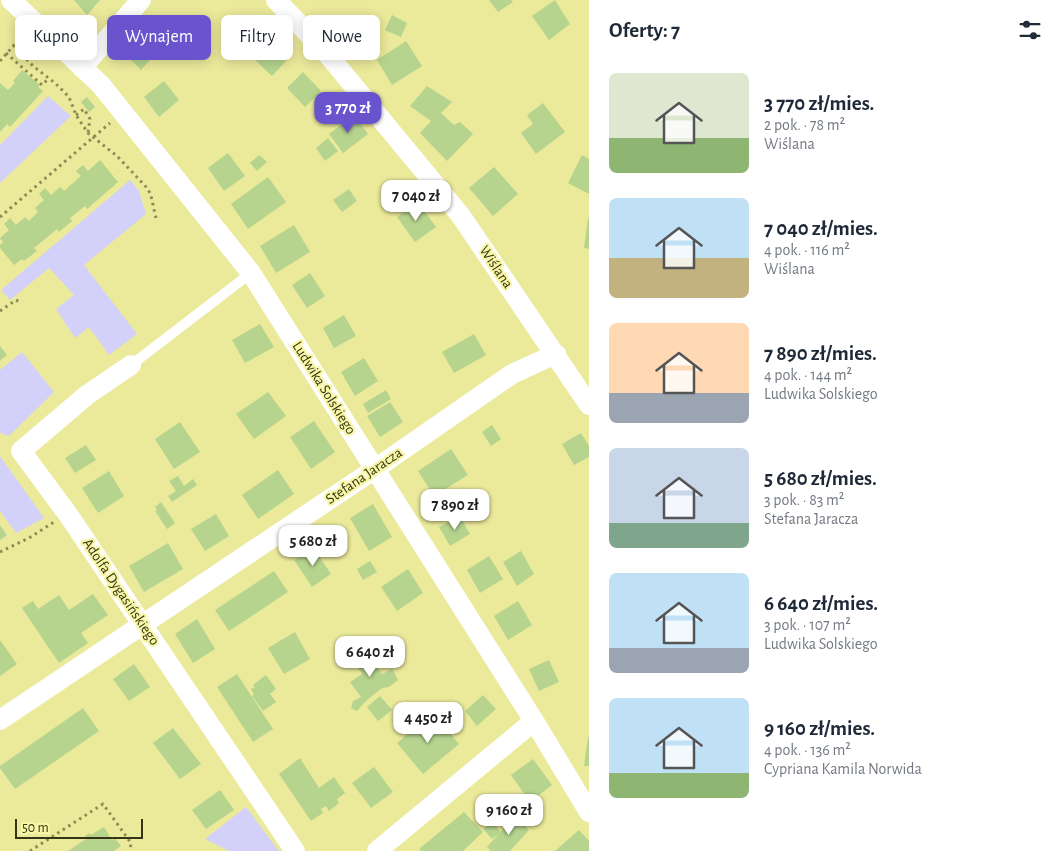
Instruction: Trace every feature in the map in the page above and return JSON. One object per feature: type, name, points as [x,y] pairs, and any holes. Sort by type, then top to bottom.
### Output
[{"type":"street","name":"Ludwika Solskiego","points":[[11,0],[101,85],[251,273],[534,721],[589,812]]},
{"type":"street","points":[[82,68],[141,0]]},
{"type":"street","name":"Wiślana","points":[[276,0],[324,50],[461,216],[556,354],[589,406]]},
{"type":"street","name":"Stefana Jaracza","points":[[0,720],[375,469],[512,374],[556,354]]},
{"type":"street","name":"Adolfa Dygasińskiego","points":[[131,365],[87,395],[22,451],[67,513],[295,851]]},
{"type":"street","points":[[377,851],[534,721]]},
{"type":"lane","points":[[131,365],[251,273]]},
{"type":"path","points":[[0,61],[13,45],[33,66],[69,97],[76,115],[88,133],[117,156],[148,189],[152,196],[156,218]]},
{"type":"path","points":[[6,53],[42,86],[49,78]]},
{"type":"path","points":[[27,72],[33,66]]},
{"type":"path","points":[[76,115],[84,109],[89,116],[88,133]]},
{"type":"path","points":[[0,217],[116,118]]},
{"type":"path","points":[[0,311],[16,300],[20,302]]},
{"type":"path","points":[[0,552],[29,538],[67,513]]},
{"type":"path","points":[[30,851],[103,804],[131,843],[130,851]]},
{"type":"shaded area","points":[[48,96],[71,116],[0,183],[0,145]]},
{"type":"shaded area","points":[[130,180],[139,191],[146,214],[84,265],[137,334],[109,355],[89,327],[75,338],[56,309],[74,295],[49,268],[10,300],[1,290]]},
{"type":"shaded area","points":[[22,352],[54,392],[9,436],[0,433],[0,370]]},
{"type":"shaded area","points":[[0,456],[44,518],[16,533],[0,511]]},
{"type":"shaded area","points":[[246,807],[279,851],[229,851],[205,839]]},
{"type":"building","points":[[74,0],[100,0],[87,15]]},
{"type":"building","points":[[489,0],[511,0],[513,2],[498,12]]},
{"type":"building","points":[[555,0],[570,24],[549,40],[532,16]]},
{"type":"building","points":[[392,15],[407,23],[401,37],[385,30]]},
{"type":"building","points":[[406,41],[422,66],[392,85],[377,60],[380,60],[380,58]]},
{"type":"building","points":[[131,60],[150,60],[141,70]]},
{"type":"building","points":[[255,60],[287,60],[272,76]]},
{"type":"building","points":[[22,70],[40,85],[38,87],[43,91],[10,127],[7,124],[0,132],[0,83],[8,90],[15,83],[13,81]]},
{"type":"building","points":[[303,72],[321,91],[305,107],[287,88]]},
{"type":"building","points":[[164,81],[179,100],[159,117],[144,97]]},
{"type":"building","points":[[427,86],[452,102],[441,113],[454,125],[460,122],[473,134],[447,161],[420,133],[431,121],[410,106]]},
{"type":"building","points":[[87,97],[95,107],[89,112],[81,102]]},
{"type":"building","points":[[543,103],[565,132],[536,154],[521,133],[533,124],[527,115]]},
{"type":"building","points":[[354,115],[368,134],[343,153],[329,134]]},
{"type":"building","points":[[328,138],[338,151],[325,161],[316,148]]},
{"type":"building","points":[[228,153],[245,176],[224,191],[208,168]]},
{"type":"building","points":[[259,155],[267,162],[257,171],[250,163]]},
{"type":"building","points":[[582,155],[589,159],[589,194],[568,183]]},
{"type":"building","points":[[100,160],[118,182],[87,209],[85,206],[70,218],[72,221],[59,232],[57,229],[34,248],[37,251],[24,261],[22,259],[14,265],[0,248],[3,242],[0,238],[9,230],[4,224],[10,218],[16,225],[25,217],[29,221],[38,212],[35,208],[44,200],[39,194],[45,188],[51,195],[60,187],[64,191],[81,176],[76,171],[83,165],[88,171]]},
{"type":"building","points":[[494,167],[518,194],[493,216],[469,188]]},
{"type":"building","points":[[268,177],[286,202],[248,229],[231,204]]},
{"type":"building","points":[[349,189],[357,201],[342,212],[333,200]]},
{"type":"building","points":[[418,202],[436,227],[415,242],[397,217]]},
{"type":"building","points":[[589,219],[589,249],[584,248]]},
{"type":"building","points":[[294,225],[310,252],[276,273],[260,246]]},
{"type":"building","points":[[310,273],[325,296],[307,308],[292,285]]},
{"type":"building","points":[[344,315],[356,336],[334,348],[323,328]]},
{"type":"building","points":[[260,324],[274,347],[245,363],[232,340]]},
{"type":"building","points":[[474,334],[486,355],[454,373],[442,352]]},
{"type":"building","points":[[0,346],[7,355],[0,361]]},
{"type":"building","points":[[364,358],[378,381],[355,396],[341,372]]},
{"type":"building","points":[[386,390],[391,399],[368,413],[363,404]]},
{"type":"building","points":[[268,392],[286,416],[254,439],[236,414]]},
{"type":"building","points":[[390,402],[403,422],[380,437],[367,416]]},
{"type":"building","points":[[314,421],[335,452],[311,469],[290,437]]},
{"type":"building","points":[[180,422],[200,452],[174,469],[155,439]]},
{"type":"building","points":[[492,425],[501,439],[491,446],[482,432]]},
{"type":"building","points":[[581,433],[589,446],[589,457],[574,465],[562,444]]},
{"type":"building","points":[[86,445],[96,460],[75,473],[65,458]]},
{"type":"building","points":[[451,449],[468,475],[434,496],[418,471]]},
{"type":"building","points":[[278,470],[294,494],[258,519],[242,495]]},
{"type":"building","points":[[109,471],[124,496],[98,513],[82,488]]},
{"type":"building","points":[[178,476],[184,486],[193,479],[197,485],[172,502],[168,496],[176,491],[169,481]]},
{"type":"building","points":[[161,502],[175,523],[167,529],[155,511],[157,510],[155,507]]},
{"type":"building","points":[[373,504],[392,537],[369,551],[350,518]]},
{"type":"building","points":[[216,514],[229,536],[205,551],[191,529]]},
{"type":"building","points":[[460,516],[470,534],[450,546],[439,527]]},
{"type":"building","points":[[0,525],[7,535],[0,540]]},
{"type":"building","points":[[168,543],[183,569],[144,592],[129,566]]},
{"type":"building","points":[[313,547],[331,574],[312,587],[294,560]]},
{"type":"building","points":[[521,551],[534,574],[517,586],[503,562]]},
{"type":"building","points":[[489,556],[503,579],[480,593],[467,570]]},
{"type":"building","points":[[370,561],[377,572],[363,580],[357,569]]},
{"type":"building","points":[[408,569],[423,593],[397,611],[381,587]]},
{"type":"building","points":[[274,571],[288,592],[229,631],[215,610]]},
{"type":"building","points":[[93,594],[108,615],[81,633],[88,643],[59,663],[22,608],[33,601],[38,609],[59,595],[69,610]]},
{"type":"building","points":[[518,601],[532,625],[508,640],[494,616]]},
{"type":"building","points":[[197,619],[215,649],[193,663],[175,634]]},
{"type":"building","points":[[295,632],[310,659],[284,674],[268,648]]},
{"type":"building","points":[[0,640],[17,664],[0,676]]},
{"type":"building","points":[[370,645],[377,654],[371,659],[382,674],[392,669],[398,680],[389,687],[382,688],[357,711],[351,708],[353,701],[361,697],[350,682],[362,674],[352,660]]},
{"type":"building","points":[[549,660],[559,682],[539,691],[529,669]]},
{"type":"building","points":[[134,664],[150,687],[129,701],[113,679]]},
{"type":"building","points":[[237,674],[273,729],[253,742],[217,687]]},
{"type":"building","points":[[266,675],[276,689],[270,694],[276,702],[263,711],[252,696],[254,694],[251,689],[255,687],[253,685]]},
{"type":"building","points":[[483,695],[496,709],[477,726],[465,711]]},
{"type":"building","points":[[380,696],[392,710],[378,721],[367,707]]},
{"type":"building","points":[[83,708],[99,731],[15,789],[0,766]]},
{"type":"building","points":[[433,713],[459,744],[423,774],[397,743]]},
{"type":"building","points":[[173,728],[201,764],[180,779],[153,743]]},
{"type":"building","points":[[588,737],[589,766],[584,766]]},
{"type":"building","points":[[300,758],[319,788],[334,777],[345,793],[337,799],[339,803],[329,811],[326,806],[321,809],[323,813],[311,821],[279,774]]},
{"type":"building","points":[[533,759],[552,785],[530,802],[511,775]]},
{"type":"building","points":[[374,767],[393,792],[371,808],[352,783]]},
{"type":"building","points":[[220,790],[234,810],[206,829],[192,810]]},
{"type":"building","points":[[464,812],[483,832],[463,851],[421,851],[419,849]]},
{"type":"building","points":[[515,816],[529,830],[510,851],[491,851],[487,847]]},
{"type":"building","points":[[492,822],[501,832],[492,839],[483,829]]},
{"type":"building","points":[[104,827],[112,840],[115,838],[121,846],[114,851],[68,851],[86,839],[85,836],[89,833],[91,835]]},
{"type":"building","points":[[579,830],[589,841],[589,851],[555,851]]}]
